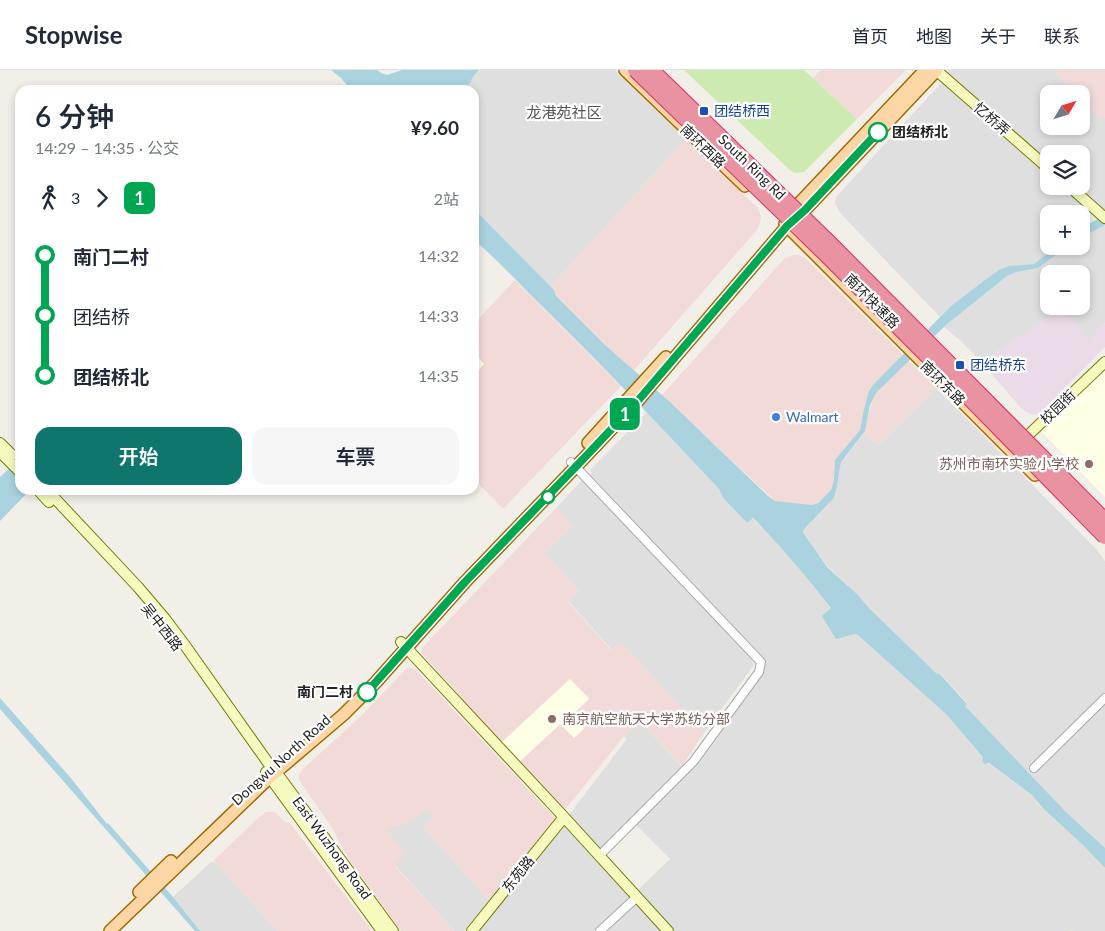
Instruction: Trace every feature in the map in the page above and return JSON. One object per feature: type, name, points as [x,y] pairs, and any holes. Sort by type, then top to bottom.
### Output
[{"type":"highway","name":"南环快速路","points":[[635,70],[844,273],[974,403],[1104,541]]},
{"type":"highway","name":"South Ring Rd","points":[[652,70],[831,244],[1105,520]]},
{"type":"main road","name":"南环西路","points":[[625,70],[784,224]]},
{"type":"main road","name":"南环西路","points":[[660,70],[802,207]]},
{"type":"main road","points":[[802,207],[925,70]]},
{"type":"main road","points":[[802,207],[937,70]]},
{"type":"main road","name":"忆桥弄","points":[[937,70],[1040,161]]},
{"type":"main road","points":[[1079,195],[1104,217]]},
{"type":"main road","name":"Dongwu North Road","points":[[100,931],[156,882],[353,696],[403,645],[459,578],[574,464],[633,400],[650,381],[666,358],[784,224],[802,207]]},
{"type":"main road","name":"南环东路","points":[[802,207],[1105,511]]},
{"type":"main road","name":"南环东路","points":[[784,224],[1011,451],[1104,541]]},
{"type":"main road","name":"校园街","points":[[1011,451],[1105,362]]},
{"type":"main road","points":[[0,443],[14,460]]},
{"type":"main road","points":[[0,452],[14,460]]},
{"type":"main road","name":"吴中西路","points":[[43,495],[161,624],[271,772]]},
{"type":"main road","name":"吴中西路","points":[[52,495],[138,587],[166,620],[271,772]]},
{"type":"main road","points":[[403,645],[668,931]]},
{"type":"main road","name":"East Wuzhong Road","points":[[271,772],[382,931]]},
{"type":"main road","name":"East Wuzhong Road","points":[[271,772],[393,931]]},
{"type":"main road","name":"东苑路","points":[[472,931],[564,817]]},
{"type":"main road","name":"Dongwu North Road","points":[[110,931],[146,895],[156,882]]},
{"type":"street","points":[[574,464],[761,662],[759,672],[693,762],[599,856]]},
{"type":"street","points":[[1034,768],[1105,698]]},
{"type":"street","points":[[600,931],[637,897]]},
{"type":"shaded area","points":[[480,70],[615,70],[686,139],[551,287],[479,214],[479,85],[469,85]]},
{"type":"shaded area","points":[[821,70],[906,70],[857,119],[813,78]]},
{"type":"shaded area","points":[[950,70],[1053,70],[1067,85],[1040,85],[1040,135],[1090,135],[1090,108],[1101,119],[1105,116],[1105,215],[1082,195],[1090,195],[1090,145],[1040,145],[1040,159],[944,76]]},
{"type":"shaded area","points":[[1053,70],[1105,70],[1105,116],[1102,120],[1090,108],[1090,85],[1067,85]]},
{"type":"shaded area","points":[[942,82],[1040,164],[1040,195],[1075,195],[1086,205],[1040,205],[1040,255],[1046,255],[1034,264],[999,270],[951,306],[940,317],[841,214],[835,204],[836,197]]},
{"type":"shaded area","points":[[686,139],[758,208],[761,216],[760,223],[757,230],[634,370],[604,344],[556,296],[551,287]]},
{"type":"shaded area","points":[[1105,225],[1105,323],[1088,342],[999,350],[983,364],[962,342],[944,327],[1007,276],[1040,267],[1040,315],[1090,315],[1090,265],[1042,265],[1056,255],[1090,255],[1090,233]]},
{"type":"shaded area","points":[[793,255],[805,258],[903,355],[871,388],[860,430],[835,472],[830,492],[814,505],[775,501],[662,395],[785,258]]},
{"type":"shaded area","points":[[515,280],[621,386],[503,509],[479,484],[479,370],[484,364],[479,358],[479,319]]},
{"type":"shaded area","points":[[1050,315],[1068,315],[1088,341],[1105,323],[1105,347],[1039,414],[1034,415],[1021,408],[983,364],[999,350]]},
{"type":"shaded area","points":[[479,358],[484,364],[479,370]]},
{"type":"shaded area","points":[[909,361],[936,388],[878,445],[864,433],[872,401],[876,393]]},
{"type":"shaded area","name":"苏州市南环实验小学校","points":[[1105,367],[1105,497],[1040,430]]},
{"type":"shaded area","points":[[936,388],[1097,550],[1105,561],[1105,848],[1066,812],[965,706],[967,703],[940,673],[937,674],[828,567],[804,534],[803,530],[834,498],[841,462],[864,433],[878,445]]},
{"type":"shaded area","points":[[647,412],[719,489],[724,499],[747,523],[752,518],[776,541],[798,567],[831,608],[836,638],[855,634],[859,636],[947,715],[982,756],[984,764],[988,763],[1032,795],[1105,868],[1105,931],[674,931],[637,891],[670,859],[635,824],[603,855],[568,816],[627,739],[624,736],[640,721],[687,772],[764,658],[591,475],[591,469]]},
{"type":"shaded area","points":[[583,479],[752,660],[754,665],[704,733],[621,642],[612,650],[568,601],[579,591],[545,553],[572,526],[556,508]]},
{"type":"shaded area","points":[[556,508],[572,526],[545,553],[579,591],[568,602],[611,650],[621,642],[704,733],[682,766],[640,721],[624,736],[564,811],[519,762],[589,698],[570,679],[501,743],[462,701],[458,693],[421,652],[422,648]]},
{"type":"shaded area","points":[[408,667],[416,670],[555,818],[489,900],[423,827],[434,816],[426,807],[412,821],[385,829],[406,853],[394,865],[454,931],[401,931],[348,858],[331,826],[299,779],[303,769],[362,715]]},
{"type":"shaded area","name":"南京航空航天大学苏纺分部","points":[[570,679],[589,699],[573,714],[585,728],[574,738],[560,724],[519,762],[501,743]]},
{"type":"shaded area","points":[[426,807],[435,816],[423,827],[489,900],[464,931],[454,931],[394,864],[384,829],[412,821]]},
{"type":"shaded area","points":[[266,812],[275,812],[286,823],[290,823],[372,931],[278,931],[215,862],[214,860]]},
{"type":"shaded area","points":[[564,824],[662,931],[479,931]]},
{"type":"shaded area","points":[[211,862],[215,862],[278,931],[200,931],[173,897]]},
{"type":"green space","points":[[684,70],[804,70],[857,119],[804,172],[795,173]]},
{"type":"water","points":[[331,70],[377,70],[387,75],[402,70],[479,70],[469,85],[347,85]]},
{"type":"water","points":[[479,214],[604,344],[670,402],[768,496],[775,501],[812,505],[818,503],[831,490],[834,480],[835,460],[860,430],[869,391],[873,385],[951,306],[989,277],[1009,266],[1034,264],[1046,255],[1056,255],[1038,268],[1016,272],[1007,276],[945,326],[876,393],[870,405],[865,431],[841,462],[834,498],[803,531],[828,568],[857,594],[937,674],[939,673],[967,704],[965,706],[1066,812],[1105,848],[1105,868],[1032,795],[989,763],[984,764],[982,756],[947,715],[859,636],[855,634],[836,639],[822,616],[831,608],[803,573],[753,518],[747,523],[724,499],[719,489],[589,353],[479,245]]},
{"type":"water","points":[[1105,215],[1105,225],[1090,233],[1090,223]]},
{"type":"water","points":[[15,464],[15,495],[25,495],[0,521],[0,477]]},
{"type":"water","points":[[0,698],[70,777],[107,824],[173,897],[200,931],[195,931],[0,709]]},
{"type":"bus line","name":"1","points":[[367,692],[465,582],[636,403],[787,226],[805,210],[878,132]]},
{"type":"place","name":"团结桥西","points":[[704,111]]},
{"type":"place","name":"团结桥北","points":[[878,132]]},
{"type":"place","name":"团结桥东","points":[[960,365]]},
{"type":"place","name":"Walmart","points":[[776,417]]},
{"type":"place","name":"苏州市南环实验小学校","points":[[1089,464]]},
{"type":"place","name":"南门二村","points":[[367,692]]},
{"type":"place","name":"南京航空航天大学苏纺分部","points":[[552,719]]},
{"type":"district","name":"龙港苑社区","points":[[564,113]]}]
